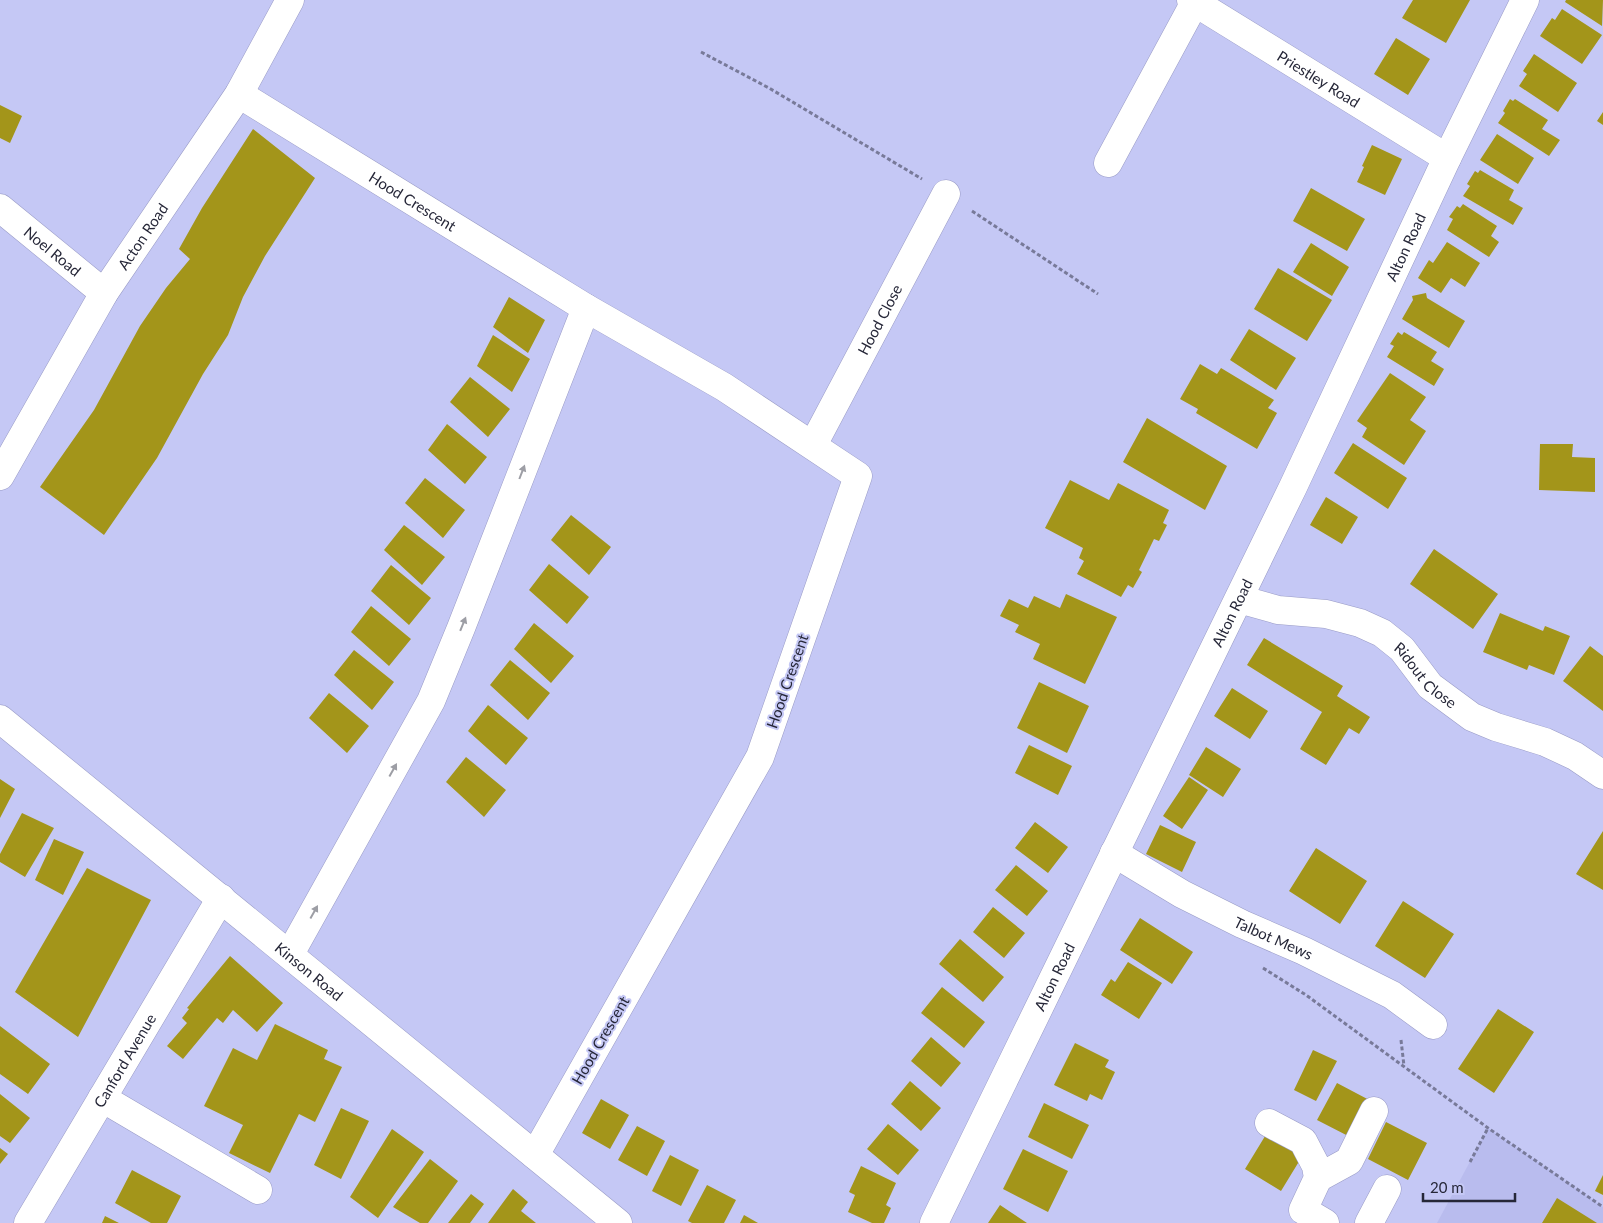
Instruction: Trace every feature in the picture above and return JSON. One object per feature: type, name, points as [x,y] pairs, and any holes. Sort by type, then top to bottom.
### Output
[{"type":"street","name":"Acton Road","points":[[0,476],[104,293],[239,94],[290,0]]},
{"type":"street","name":"Alton Road","points":[[934,1223],[1297,479],[1447,158],[1525,0]]},
{"type":"street","name":"Priestley Road","points":[[1193,1],[1447,158]]},
{"type":"street","points":[[1108,163],[1193,1]]},
{"type":"street","name":"Hood Crescent","points":[[239,94],[586,308],[724,387],[858,476],[760,757],[535,1155]]},
{"type":"street","name":"Hood Close","points":[[813,445],[946,194]]},
{"type":"street","name":"Noel Road","points":[[0,208],[104,293]]},
{"type":"street","points":[[290,954],[431,701],[586,308]]},
{"type":"street","name":"Ridout Close","points":[[1239,599],[1278,610],[1326,614],[1360,623],[1382,633],[1402,649],[1430,686],[1472,717],[1496,727],[1545,742],[1575,756],[1603,775]]},
{"type":"street","name":"Kinson Road","points":[[0,719],[618,1223]]},
{"type":"street","name":"Talbot Mews","points":[[1114,853],[1182,894],[1242,924],[1304,951],[1392,995],[1433,1025]]},
{"type":"street","name":"Canford Avenue","points":[[28,1223],[221,898]]},
{"type":"street","points":[[102,1098],[258,1190]]},
{"type":"street","points":[[1318,1178],[1349,1161],[1374,1111]]},
{"type":"street","points":[[1269,1123],[1303,1141],[1316,1166],[1318,1178],[1314,1217]]},
{"type":"street","points":[[1370,1223],[1387,1189]]},
{"type":"path","points":[[701,52],[769,88],[887,156],[1098,294]]},
{"type":"path","points":[[1256,964],[1306,995],[1488,1128],[1603,1206]]},
{"type":"path","points":[[1470,1162],[1488,1128]]},
{"type":"shaded area","points":[[1488,1128],[1603,1207],[1603,1223],[1437,1223]]},
{"type":"building","points":[[1413,0],[1470,0],[1446,43],[1402,18]]},
{"type":"building","points":[[1566,0],[1603,0],[1602,26],[1565,2]]},
{"type":"building","points":[[1562,9],[1602,35],[1582,64],[1540,36],[1552,18],[1555,20]]},
{"type":"building","points":[[1396,38],[1430,59],[1408,95],[1374,74]]},
{"type":"building","points":[[1534,54],[1577,83],[1558,112],[1519,86],[1527,74],[1523,71]]},
{"type":"building","points":[[1510,99],[1513,101],[1515,99],[1548,120],[1542,129],[1560,140],[1549,156],[1498,123],[1505,113],[1503,111]]},
{"type":"building","points":[[0,105],[22,116],[10,143],[0,138]]},
{"type":"building","points":[[1603,112],[1603,125],[1597,121]]},
{"type":"building","points":[[253,129],[315,178],[265,256],[243,297],[228,335],[203,374],[157,458],[104,535],[40,487],[94,410],[140,326],[166,288],[190,259],[179,249],[202,208]]},
{"type":"building","points":[[1497,134],[1534,158],[1518,184],[1480,160]]},
{"type":"building","points":[[1372,145],[1402,159],[1385,195],[1357,182]]},
{"type":"building","points":[[1480,170],[1514,190],[1509,200],[1523,208],[1513,225],[1463,196],[1470,186],[1467,184],[1475,171],[1478,173]]},
{"type":"building","points":[[1311,188],[1365,219],[1347,251],[1293,221]]},
{"type":"building","points":[[1463,204],[1497,226],[1491,236],[1499,242],[1489,257],[1447,230],[1453,219],[1449,217],[1457,206],[1460,208]]},
{"type":"building","points":[[1447,242],[1480,263],[1465,287],[1451,278],[1441,293],[1418,278],[1429,260],[1433,263]]},
{"type":"building","points":[[1311,243],[1349,267],[1332,296],[1293,272]]},
{"type":"building","points":[[1278,268],[1332,300],[1307,341],[1254,309]]},
{"type":"building","points":[[1426,293],[1427,298],[1465,321],[1449,348],[1402,319],[1413,300],[1412,296]]},
{"type":"building","points":[[509,297],[545,320],[528,353],[493,327]]},
{"type":"building","points":[[1249,329],[1296,358],[1276,390],[1230,360]]},
{"type":"building","points":[[1398,332],[1402,335],[1404,332],[1437,352],[1431,361],[1444,369],[1434,386],[1387,357],[1394,346],[1390,344]]},
{"type":"building","points":[[493,335],[530,359],[512,392],[477,366]]},
{"type":"building","points":[[1200,364],[1217,374],[1221,368],[1274,400],[1268,408],[1277,413],[1257,449],[1196,413],[1198,409],[1180,399]]},
{"type":"building","points":[[1390,373],[1426,397],[1410,420],[1426,431],[1404,465],[1362,437],[1367,428],[1357,421]]},
{"type":"building","points":[[470,377],[510,409],[488,437],[450,402]]},
{"type":"building","points":[[1147,418],[1227,466],[1205,510],[1123,462]]},
{"type":"building","points":[[447,424],[487,457],[465,484],[428,450]]},
{"type":"building","points":[[1353,443],[1407,478],[1388,509],[1334,473]]},
{"type":"building","points":[[1540,444],[1573,444],[1572,457],[1595,458],[1595,492],[1539,490]]},
{"type":"building","points":[[425,478],[465,510],[443,538],[405,503]]},
{"type":"building","points":[[1070,480],[1109,500],[1118,483],[1169,510],[1163,523],[1167,525],[1159,541],[1154,539],[1139,570],[1142,572],[1133,588],[1128,585],[1121,597],[1077,574],[1084,561],[1079,558],[1083,548],[1045,528]]},
{"type":"building","points":[[1326,497],[1358,517],[1342,544],[1310,525]]},
{"type":"building","points":[[571,515],[611,547],[589,575],[551,540]]},
{"type":"building","points":[[404,525],[445,557],[422,585],[384,550]]},
{"type":"building","points":[[1434,549],[1498,594],[1473,629],[1410,584]]},
{"type":"building","points":[[549,564],[589,597],[567,624],[529,590]]},
{"type":"building","points":[[391,565],[431,598],[409,625],[371,591]]},
{"type":"building","points":[[1066,594],[1117,617],[1085,684],[1033,659],[1040,644],[1015,632],[1019,625],[1000,616],[1009,599],[1028,608],[1034,596],[1060,608]]},
{"type":"building","points":[[371,606],[411,639],[389,666],[351,632]]},
{"type":"building","points":[[1500,613],[1543,631],[1545,626],[1570,636],[1554,675],[1529,665],[1527,670],[1483,652]]},
{"type":"building","points":[[534,623],[574,656],[551,683],[514,649]]},
{"type":"building","points":[[1264,638],[1343,686],[1337,696],[1370,717],[1359,734],[1349,728],[1326,765],[1300,749],[1322,712],[1247,665]]},
{"type":"building","points":[[1590,646],[1603,656],[1603,711],[1563,681]]},
{"type":"building","points":[[354,650],[394,682],[372,710],[334,675]]},
{"type":"building","points":[[510,660],[550,693],[528,720],[490,685]]},
{"type":"building","points":[[1039,682],[1089,706],[1067,753],[1017,728]]},
{"type":"building","points":[[1232,688],[1268,711],[1250,739],[1214,716]]},
{"type":"building","points":[[329,693],[369,726],[347,753],[309,718]]},
{"type":"building","points":[[488,705],[528,738],[506,765],[468,731]]},
{"type":"building","points":[[1029,745],[1072,766],[1058,795],[1015,773]]},
{"type":"building","points":[[1206,747],[1241,769],[1223,797],[1189,775]]},
{"type":"building","points":[[466,757],[506,790],[484,817],[446,782]]},
{"type":"building","points":[[1189,777],[1208,790],[1182,829],[1163,816]]},
{"type":"building","points":[[0,779],[15,789],[0,818]]},
{"type":"building","points":[[22,813],[54,828],[25,877],[0,862],[0,854]]},
{"type":"building","points":[[1035,822],[1068,847],[1048,873],[1015,848]]},
{"type":"building","points":[[1160,825],[1196,842],[1182,872],[1146,854]]},
{"type":"building","points":[[1603,831],[1603,890],[1576,874]]},
{"type":"building","points":[[54,839],[84,852],[63,895],[35,880]]},
{"type":"building","points":[[1316,848],[1367,881],[1340,924],[1289,891]]},
{"type":"building","points":[[1016,865],[1048,891],[1027,916],[995,890]]},
{"type":"building","points":[[87,868],[151,900],[78,1037],[15,992]]},
{"type":"building","points":[[1403,901],[1454,934],[1425,978],[1375,946]]},
{"type":"building","points":[[993,907],[1025,933],[1004,958],[973,932]]},
{"type":"building","points":[[1140,918],[1193,952],[1172,984],[1120,950]]},
{"type":"building","points":[[960,939],[1004,977],[983,1002],[939,964]]},
{"type":"building","points":[[230,956],[283,1003],[257,1032],[233,1010],[223,1023],[217,1018],[183,1059],[167,1046],[187,1023],[182,1018],[189,1009],[187,1008]]},
{"type":"building","points":[[1128,962],[1162,983],[1139,1019],[1101,995],[1111,979],[1115,982]]},
{"type":"building","points":[[942,987],[985,1022],[964,1048],[921,1013]]},
{"type":"building","points":[[1498,1009],[1534,1032],[1494,1093],[1458,1069]]},
{"type":"building","points":[[275,1024],[328,1050],[324,1059],[342,1067],[315,1122],[299,1114],[270,1173],[229,1153],[243,1125],[204,1106],[233,1048],[257,1060]]},
{"type":"building","points":[[0,1026],[50,1064],[28,1094],[0,1074]]},
{"type":"building","points":[[931,1037],[961,1063],[941,1087],[911,1061]]},
{"type":"building","points":[[1075,1043],[1109,1060],[1105,1067],[1115,1072],[1102,1100],[1090,1094],[1087,1101],[1054,1085]]},
{"type":"building","points":[[1313,1050],[1337,1061],[1316,1101],[1294,1090]]},
{"type":"building","points":[[910,1081],[941,1108],[921,1131],[891,1104]]},
{"type":"building","points":[[1337,1083],[1373,1102],[1354,1139],[1317,1120]]},
{"type":"building","points":[[0,1094],[30,1118],[10,1143],[0,1136]]},
{"type":"building","points":[[601,1099],[629,1115],[610,1149],[582,1133]]},
{"type":"building","points":[[1044,1103],[1089,1125],[1072,1159],[1028,1137]]},
{"type":"building","points":[[341,1108],[369,1121],[341,1179],[314,1165]]},
{"type":"building","points":[[1386,1122],[1427,1143],[1408,1180],[1368,1159]]},
{"type":"building","points":[[888,1124],[919,1150],[898,1175],[867,1149]]},
{"type":"building","points":[[637,1126],[665,1141],[647,1176],[618,1160]]},
{"type":"building","points":[[1270,1128],[1306,1150],[1281,1191],[1245,1169]]},
{"type":"building","points":[[392,1129],[424,1152],[378,1218],[350,1197]]},
{"type":"building","points":[[0,1148],[8,1154],[0,1164]]},
{"type":"building","points":[[1023,1149],[1068,1171],[1048,1212],[1003,1189]]},
{"type":"building","points":[[670,1155],[699,1170],[681,1206],[652,1191]]},
{"type":"building","points":[[430,1159],[458,1181],[428,1223],[420,1223],[393,1207]]},
{"type":"building","points":[[861,1166],[896,1183],[886,1205],[891,1208],[884,1223],[872,1223],[848,1212],[855,1195],[849,1192]]},
{"type":"building","points":[[132,1170],[181,1196],[167,1223],[151,1223],[115,1203]]},
{"type":"building","points":[[1603,1175],[1603,1195],[1595,1191]]},
{"type":"building","points":[[707,1185],[736,1200],[724,1223],[692,1223],[688,1221]]},
{"type":"building","points":[[513,1189],[528,1202],[521,1211],[536,1223],[488,1223]]},
{"type":"building","points":[[471,1194],[484,1204],[470,1223],[448,1223]]},
{"type":"building","points":[[1557,1198],[1597,1223],[1542,1223]]},
{"type":"building","points":[[1000,1205],[1027,1223],[988,1223]]},
{"type":"building","points":[[744,1215],[758,1223],[740,1223]]},
{"type":"building","points":[[105,1216],[119,1223],[102,1223]]}]
